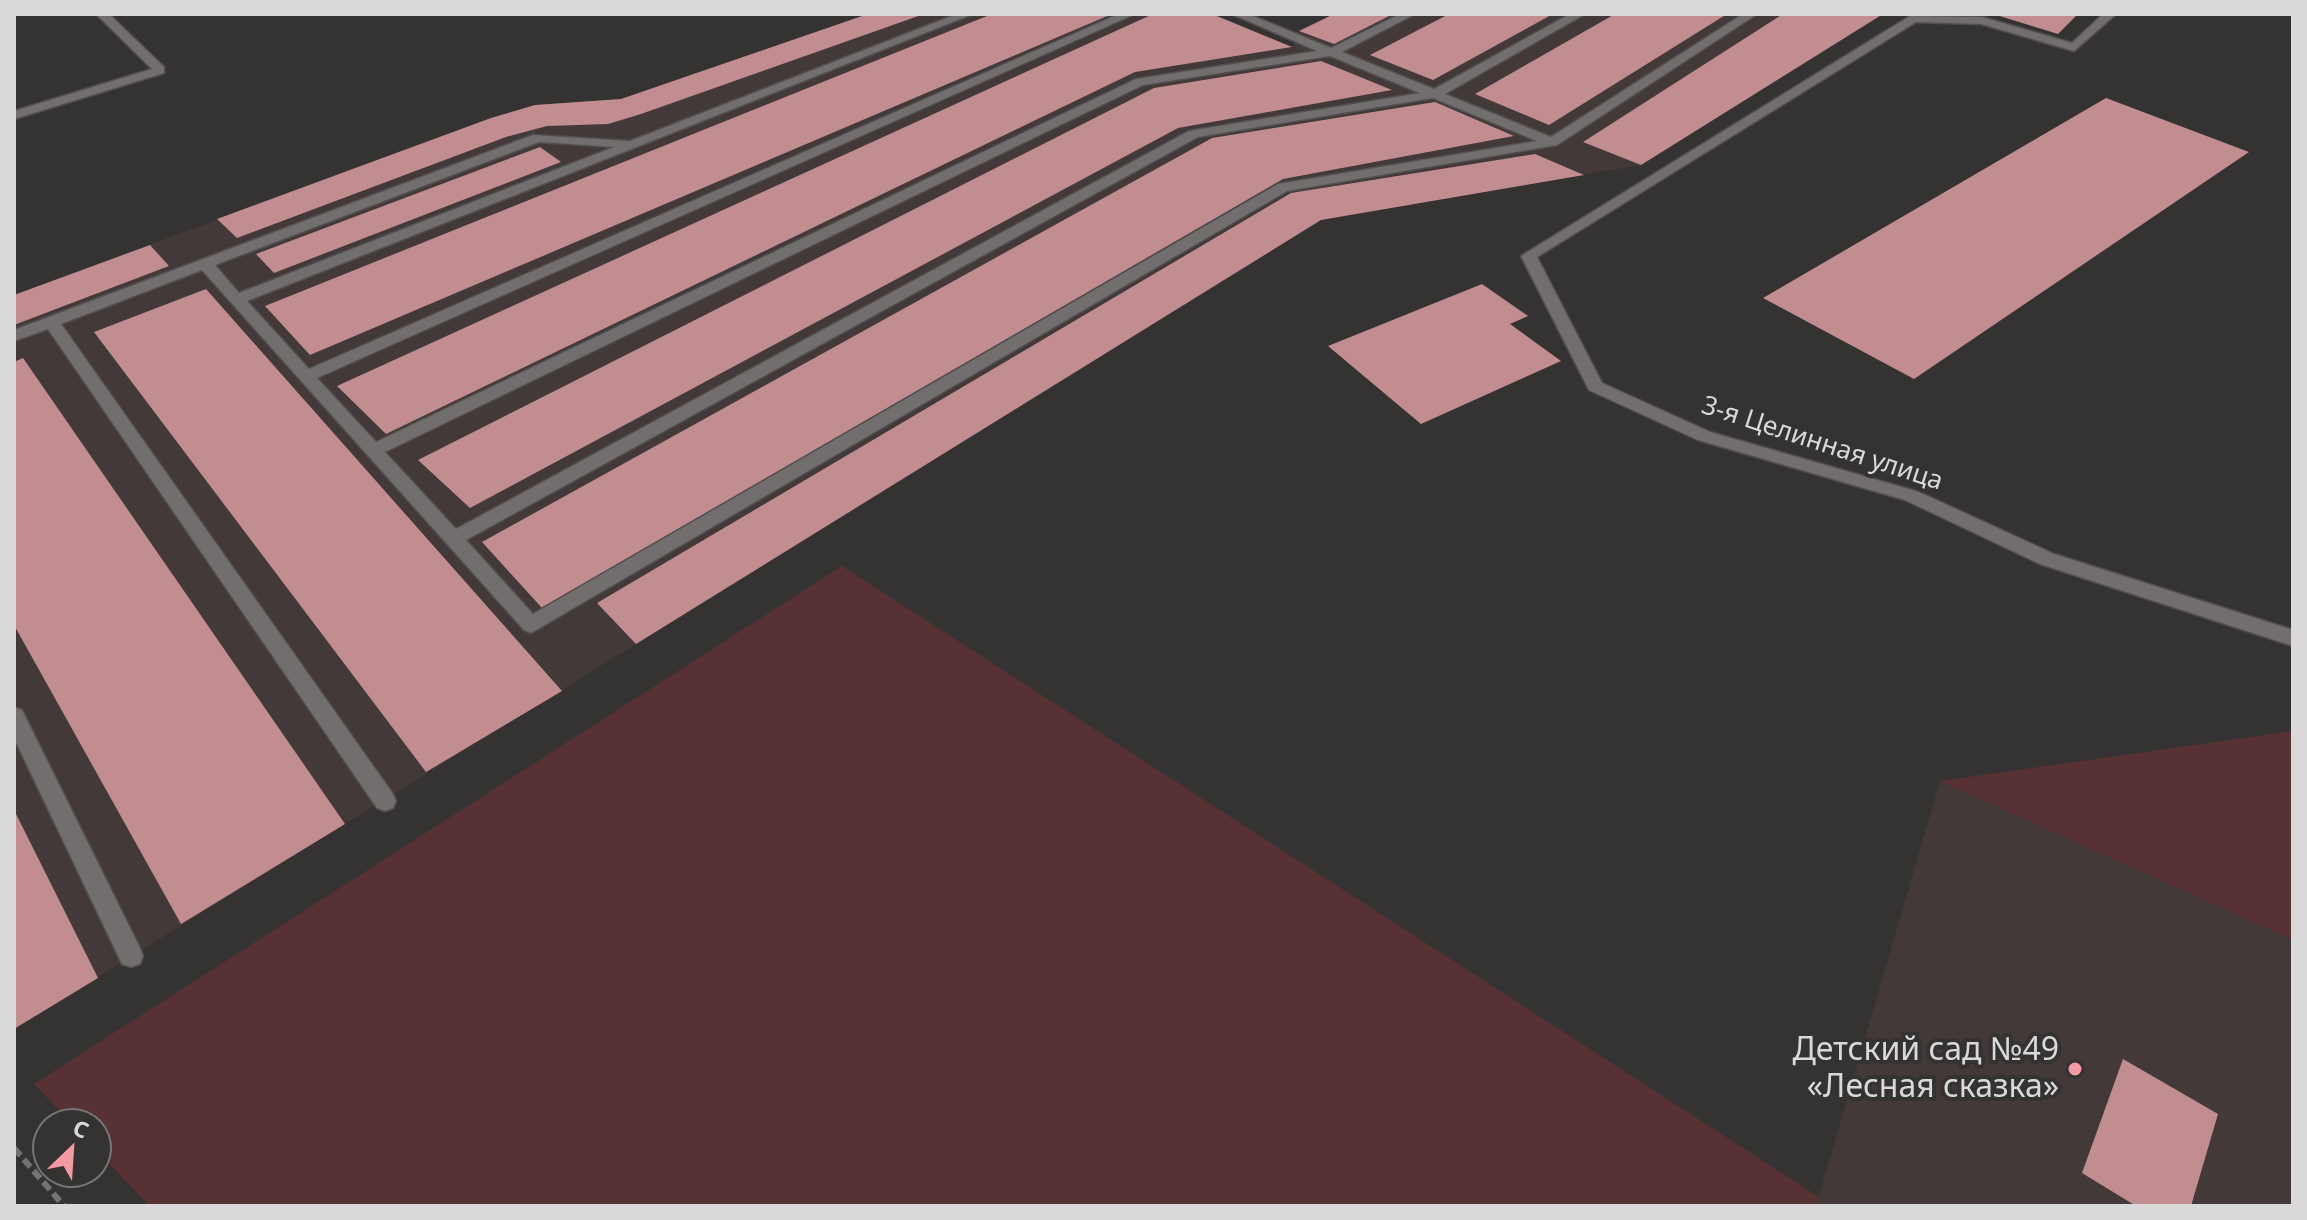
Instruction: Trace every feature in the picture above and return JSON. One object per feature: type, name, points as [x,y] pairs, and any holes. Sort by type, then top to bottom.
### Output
[{"type":"lane","points":[[14,115],[160,70],[102,14]]},
{"type":"lane","points":[[237,299],[967,14]]},
{"type":"lane","points":[[307,376],[1129,14]]},
{"type":"lane","points":[[1238,14],[1552,142]]},
{"type":"lane","points":[[374,450],[1140,82],[1332,52],[1409,14]]},
{"type":"lane","points":[[453,539],[1194,134],[1435,94],[1579,14]]},
{"type":"lane","points":[[205,264],[531,625],[1283,187],[1552,142],[1751,14]]},
{"type":"lane","name":"3-я Целинная улица","points":[[2110,14],[2074,47],[1982,21],[1914,18],[1529,256],[1595,386],[1704,436],[1912,496],[2047,559],[2293,638]]},
{"type":"lane","points":[[14,336],[538,138],[633,144]]},
{"type":"lane","points":[[52,322],[385,801]]},
{"type":"lane","points":[[14,716],[131,956]]},
{"type":"path","points":[[14,1148],[64,1206]]},
{"type":"shaded area","points":[[868,14],[1212,14],[1292,47],[1299,31],[1334,14],[1883,14],[1641,165],[1321,220],[14,1029],[14,295],[491,118],[535,105],[621,99]]},
{"type":"shaded area","points":[[842,566],[1819,1197],[1816,1206],[150,1206],[112,1167],[112,1108],[57,1108],[34,1084]]},
{"type":"shaded area","points":[[2293,731],[2293,940],[1940,781]]},
{"type":"shaded area","name":"Детский сад №49 «Лесная сказка»","points":[[1940,781],[2293,940],[2293,1206],[1816,1206]]},
{"type":"building","points":[[868,14],[924,14],[608,124],[547,126],[506,137],[237,238],[217,219],[491,118],[535,105],[621,99]]},
{"type":"building","points":[[992,14],[1112,14],[310,355],[265,306]]},
{"type":"building","points":[[1153,14],[1212,14],[1292,47],[1135,72],[386,434],[337,386]]},
{"type":"building","points":[[1334,14],[1393,14],[1334,44],[1299,31]]},
{"type":"building","points":[[1449,14],[1553,14],[1433,80],[1370,55]]},
{"type":"building","points":[[1615,14],[1727,14],[1549,125],[1475,94]]},
{"type":"building","points":[[1783,14],[1883,14],[1641,165],[1583,142]]},
{"type":"building","points":[[1993,14],[2078,14],[2058,34]]},
{"type":"building","points":[[1321,61],[1392,90],[1178,128],[470,508],[418,460],[1154,88]]},
{"type":"building","points":[[2106,98],[2249,152],[1914,379],[1763,298]]},
{"type":"building","points":[[1435,102],[1514,136],[1283,179],[542,608],[482,542],[1212,138]]},
{"type":"building","points":[[540,147],[561,162],[274,273],[256,254]]},
{"type":"building","points":[[1535,154],[1584,175],[1321,220],[636,644],[597,603],[1291,193]]},
{"type":"building","points":[[150,245],[169,266],[14,325],[14,295]]},
{"type":"building","points":[[1482,284],[1528,316],[1510,324],[1561,361],[1421,424],[1328,346]]},
{"type":"building","points":[[206,289],[562,691],[426,772],[94,332]]},
{"type":"building","points":[[23,358],[345,824],[181,924],[14,625],[14,362]]},
{"type":"building","points":[[14,810],[98,978],[14,1029]]},
{"type":"building","points":[[2123,1059],[2218,1114],[2191,1206],[2136,1206],[2082,1173]]},
{"type":"place","name":"Детский сад №49 «Лесная сказка»","points":[[2075,1069]]}]
